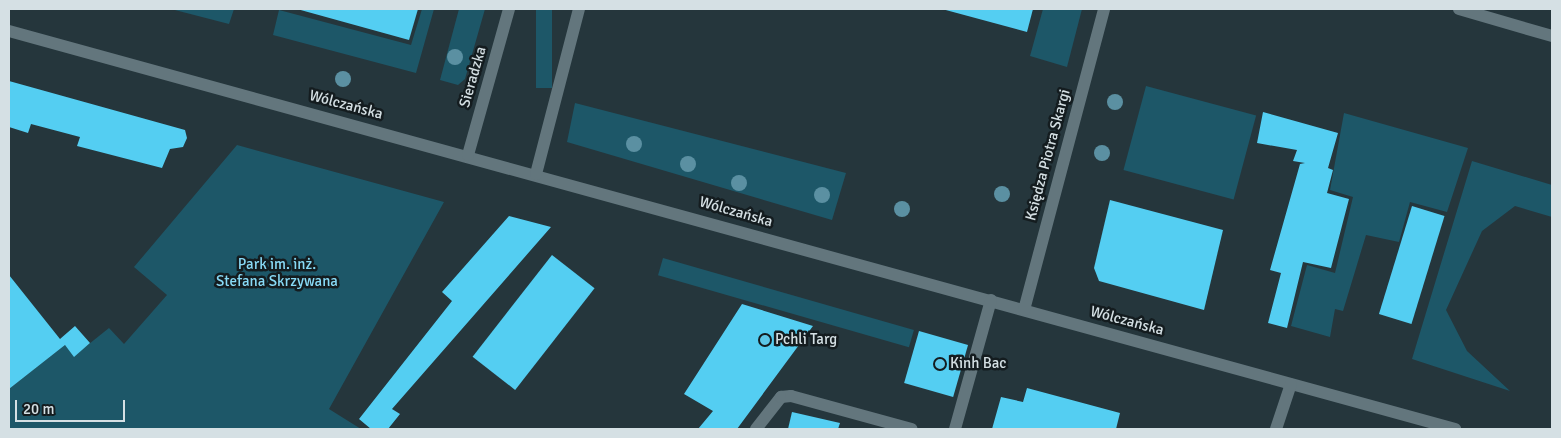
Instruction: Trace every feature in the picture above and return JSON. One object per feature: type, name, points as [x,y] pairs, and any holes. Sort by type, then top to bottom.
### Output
[{"type":"street","name":"Sieradzka","points":[[468,155],[509,9]]},
{"type":"street","points":[[536,174],[579,9]]},
{"type":"street","name":"Księdza Piotra Skargi","points":[[1024,310],[1104,9]]},
{"type":"street","points":[[1459,9],[1552,36]]},
{"type":"street","name":"Wólczańska","points":[[9,30],[468,155],[1454,429]]},
{"type":"street","points":[[955,429],[991,300]]},
{"type":"street","points":[[1276,429],[1290,384]]},
{"type":"street","points":[[756,429],[780,396],[791,396],[912,429]]},
{"type":"green space","points":[[171,9],[234,9],[229,24]]},
{"type":"green space","points":[[422,9],[434,9],[416,73],[273,35],[279,10],[411,45]]},
{"type":"green space","points":[[459,9],[485,9],[465,79],[458,85],[440,80]]},
{"type":"green space","points":[[536,9],[552,9],[552,88],[536,88]]},
{"type":"green space","points":[[1043,9],[1082,9],[1067,67],[1030,56]]},
{"type":"green space","points":[[1146,86],[1256,116],[1234,200],[1123,170]]},
{"type":"green space","points":[[575,103],[846,173],[832,220],[567,142]]},
{"type":"green space","points":[[1344,113],[1468,148],[1447,212],[1410,202],[1399,242],[1366,235],[1343,311],[1335,309],[1330,337],[1291,326],[1307,265],[1335,273],[1353,197],[1330,190]]},
{"type":"green space","name":"Park im. inż. Stefana Skrzywana","points":[[237,145],[444,202],[329,409],[361,429],[9,429],[9,389],[65,345],[74,356],[109,328],[124,344],[167,295],[134,267]]},
{"type":"green space","points":[[1472,161],[1552,185],[1552,217],[1515,206],[1482,231],[1446,310],[1467,351],[1510,391],[1412,359]]},
{"type":"green space","points":[[663,258],[914,330],[909,347],[658,275]]},
{"type":"building","points":[[297,9],[418,9],[409,40]]},
{"type":"building","points":[[942,9],[1033,9],[1027,32]]},
{"type":"building","points":[[9,81],[185,130],[187,138],[183,147],[170,149],[162,168],[77,146],[80,137],[31,124],[28,133],[9,127]]},
{"type":"building","points":[[1263,112],[1338,133],[1328,168],[1333,170],[1327,193],[1349,199],[1331,268],[1303,262],[1287,328],[1268,323],[1281,273],[1270,270],[1300,164],[1305,163],[1293,161],[1297,150],[1257,143]]},
{"type":"building","points":[[1110,200],[1223,230],[1204,310],[1099,281],[1094,268]]},
{"type":"building","points":[[1412,206],[1445,216],[1411,324],[1379,314]]},
{"type":"building","points":[[509,216],[551,227],[392,409],[400,414],[388,429],[371,429],[359,419],[452,301],[442,292]]},
{"type":"building","points":[[552,255],[595,288],[515,390],[473,357]]},
{"type":"building","points":[[9,275],[60,339],[75,326],[90,343],[74,357],[65,345],[9,389]]},
{"type":"building","points":[[742,304],[813,326],[737,429],[698,429],[713,411],[684,394]]},
{"type":"building","points":[[919,331],[968,345],[953,397],[904,383]]},
{"type":"building","points":[[1027,388],[1120,413],[1116,429],[992,429],[1001,397],[1023,402]]},
{"type":"building","points":[[792,412],[840,423],[838,429],[788,429]]},
{"type":"place","name":"Pchli Targ","points":[[765,340]]},
{"type":"place","name":"Kinh Bac","points":[[940,364]]}]
